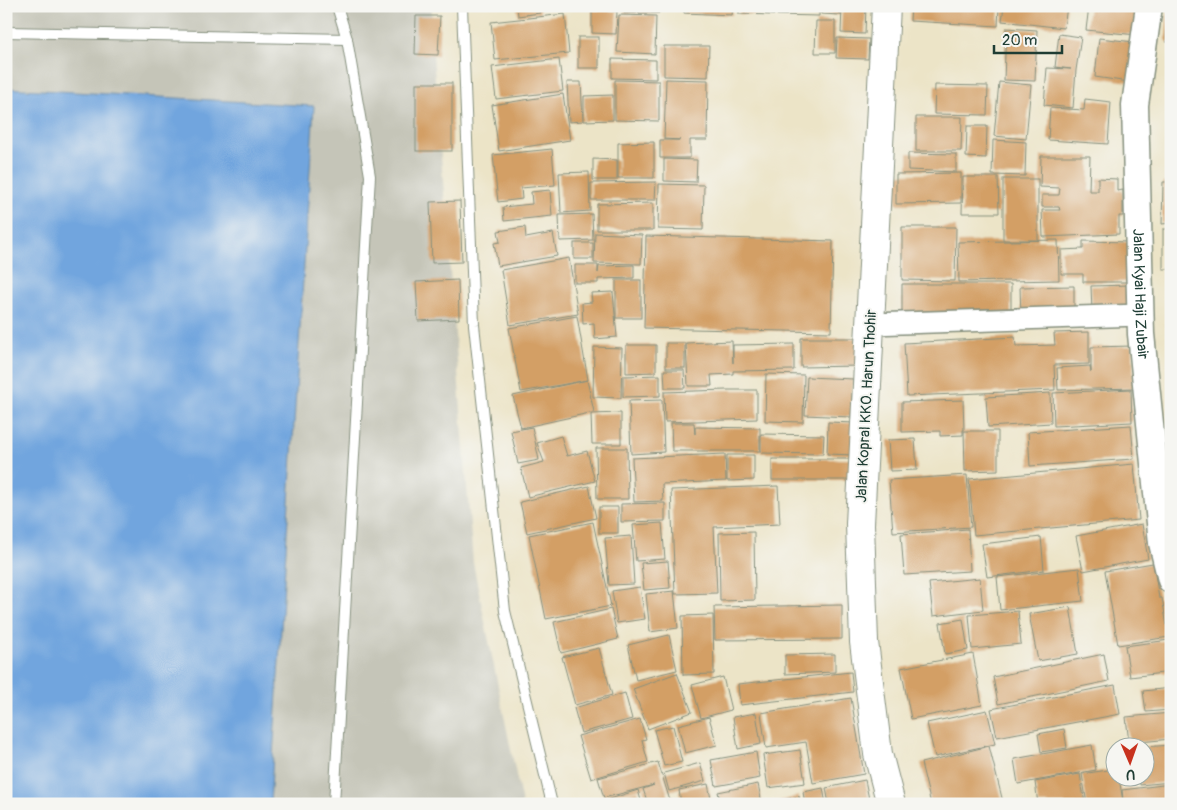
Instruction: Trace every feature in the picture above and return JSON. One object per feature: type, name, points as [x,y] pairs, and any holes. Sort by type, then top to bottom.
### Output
[{"type":"main road","name":"Jalan Kopral KKO. Harun Thohir","points":[[886,6],[860,524],[864,642],[878,754],[892,804]]},
{"type":"street","name":"Jalan Kyai Haji Zubair","points":[[1149,6],[1136,105],[1140,316],[1162,543],[1171,580]]},
{"type":"street","points":[[871,324],[1140,316]]},
{"type":"lane","points":[[334,804],[370,176],[347,39],[337,6]]},
{"type":"lane","points":[[462,6],[474,325],[504,601],[552,804]]},
{"type":"lane","points":[[6,32],[347,39]]},
{"type":"shaded area","points":[[6,6],[432,6],[431,29],[473,563],[522,804],[270,804],[314,107],[6,88]]},
{"type":"water","points":[[6,88],[314,106],[270,804],[6,804]]},
{"type":"building","points":[[517,6],[540,6],[540,13],[518,16]]},
{"type":"building","points":[[610,6],[637,6],[637,13],[624,13],[624,9],[610,9]]},
{"type":"building","points":[[638,6],[659,6],[659,13],[639,13]]},
{"type":"building","points":[[664,6],[681,6],[681,9],[664,10]]},
{"type":"building","points":[[684,6],[733,6],[732,15],[684,13]]},
{"type":"building","points":[[739,6],[775,6],[774,15],[739,14]]},
{"type":"building","points":[[777,6],[819,6],[819,16],[777,15]]},
{"type":"building","points":[[822,6],[840,6],[840,15],[821,14]]},
{"type":"building","points":[[842,6],[866,6],[865,34],[841,33]]},
{"type":"building","points":[[911,6],[999,6],[998,26],[910,21]]},
{"type":"building","points":[[1004,6],[1067,6],[1064,28],[1002,21]]},
{"type":"building","points":[[1089,6],[1140,6],[1137,35],[1086,30]]},
{"type":"building","points":[[1168,6],[1171,6],[1171,42],[1166,42]]},
{"type":"building","points":[[592,10],[617,11],[616,34],[592,33]]},
{"type":"building","points":[[565,14],[569,53],[495,60],[491,22]]},
{"type":"building","points":[[619,15],[656,16],[655,54],[617,52]]},
{"type":"building","points":[[416,16],[440,16],[438,55],[415,54]]},
{"type":"building","points":[[816,21],[835,21],[835,53],[815,53]]},
{"type":"building","points":[[1006,28],[1037,30],[1035,81],[1004,80]]},
{"type":"building","points":[[1059,34],[1081,37],[1073,108],[1044,105],[1047,68],[1071,69],[1055,67]]},
{"type":"building","points":[[578,37],[599,37],[599,68],[578,68]]},
{"type":"building","points":[[837,38],[869,39],[868,59],[836,58]]},
{"type":"building","points":[[1099,38],[1134,42],[1129,82],[1095,77]]},
{"type":"building","points":[[664,46],[709,46],[708,77],[664,76]]},
{"type":"building","points":[[559,59],[563,91],[496,99],[492,67]]},
{"type":"building","points":[[612,59],[656,60],[656,79],[612,78]]},
{"type":"building","points":[[1167,69],[1171,69],[1171,97],[1167,97]]},
{"type":"building","points":[[666,79],[708,80],[707,140],[690,140],[690,158],[660,158],[660,140],[680,140],[664,139]]},
{"type":"building","points":[[615,80],[659,81],[659,121],[615,120]]},
{"type":"building","points":[[567,82],[581,82],[583,121],[569,122]]},
{"type":"building","points":[[999,82],[1031,85],[1026,139],[994,136]]},
{"type":"building","points":[[416,83],[452,83],[452,151],[416,151]]},
{"type":"building","points":[[935,85],[988,86],[987,115],[934,114]]},
{"type":"building","points":[[563,94],[570,140],[499,151],[492,105]]},
{"type":"building","points":[[613,95],[613,120],[584,121],[584,96]]},
{"type":"building","points":[[1085,99],[1111,102],[1108,144],[1048,140],[1050,108],[1084,110]]},
{"type":"building","points":[[916,117],[962,117],[961,151],[916,151]]},
{"type":"building","points":[[967,126],[987,126],[986,158],[966,157]]},
{"type":"building","points":[[993,140],[1026,142],[1025,176],[992,175]]},
{"type":"building","points":[[654,142],[654,178],[618,178],[618,143]]},
{"type":"building","points":[[552,149],[555,185],[521,188],[522,199],[498,202],[493,155]]},
{"type":"building","points":[[908,153],[956,154],[956,172],[908,170]]},
{"type":"building","points":[[1041,156],[1090,156],[1089,191],[1098,191],[1098,178],[1117,179],[1117,191],[1123,190],[1123,216],[1119,216],[1119,234],[1043,237],[1042,210],[1060,210],[1059,207],[1042,207],[1042,195],[1059,195],[1060,188],[1040,187]]},
{"type":"building","points":[[593,159],[617,160],[617,180],[593,180]]},
{"type":"building","points":[[664,159],[697,160],[696,182],[664,181]]},
{"type":"building","points":[[589,172],[590,211],[561,213],[559,173]]},
{"type":"building","points":[[961,173],[961,203],[896,204],[896,174]]},
{"type":"building","points":[[963,177],[998,177],[999,213],[962,213]]},
{"type":"building","points":[[1003,179],[1038,179],[1038,240],[1003,240]]},
{"type":"building","points":[[656,182],[655,200],[591,200],[591,183]]},
{"type":"building","points":[[1163,182],[1171,182],[1171,223],[1162,224]]},
{"type":"building","points":[[659,184],[704,185],[703,230],[658,229]]},
{"type":"building","points":[[550,190],[552,216],[504,221],[503,207],[532,204],[531,192]]},
{"type":"building","points":[[460,201],[462,262],[432,263],[430,202]]},
{"type":"building","points":[[653,203],[653,230],[597,230],[597,204]]},
{"type":"building","points":[[592,214],[593,240],[560,241],[559,215]]},
{"type":"building","points":[[525,227],[526,238],[553,233],[557,256],[498,266],[494,243],[500,242],[498,231]]},
{"type":"building","points":[[902,227],[956,227],[955,281],[902,280]]},
{"type":"building","points":[[1163,229],[1171,229],[1171,269],[1163,269]]},
{"type":"building","points":[[595,233],[642,235],[641,264],[594,263]]},
{"type":"building","points":[[646,236],[833,241],[831,332],[644,328]]},
{"type":"building","points":[[1058,240],[1059,280],[959,282],[958,242]]},
{"type":"building","points":[[1083,241],[1131,242],[1131,282],[1083,282],[1083,274],[1061,274],[1061,250],[1083,249]]},
{"type":"building","points":[[574,243],[593,243],[593,259],[574,259]]},
{"type":"building","points":[[569,258],[578,314],[510,325],[501,270]]},
{"type":"building","points":[[575,265],[598,265],[598,273],[599,266],[634,265],[634,278],[598,279],[598,283],[575,283]]},
{"type":"building","points":[[458,280],[459,319],[418,321],[416,282]]},
{"type":"building","points":[[616,280],[641,280],[641,318],[616,318]]},
{"type":"building","points":[[902,284],[1011,284],[1011,316],[902,318]]},
{"type":"building","points":[[1130,285],[1131,311],[1092,312],[1091,286]]},
{"type":"building","points":[[1074,286],[1074,317],[1021,317],[1020,287]]},
{"type":"building","points":[[613,292],[617,337],[595,339],[594,323],[583,324],[582,303],[592,302],[591,293]]},
{"type":"building","points":[[577,316],[588,380],[521,392],[509,328]]},
{"type":"building","points":[[1089,332],[1089,364],[1054,365],[1055,390],[907,396],[904,343],[1015,337],[1016,346],[1055,345],[1054,333]]},
{"type":"building","points":[[801,338],[859,338],[859,366],[801,367]]},
{"type":"building","points":[[732,341],[733,363],[733,345],[794,344],[794,370],[733,371],[733,374],[711,375],[712,386],[688,386],[686,343]]},
{"type":"building","points":[[666,343],[685,343],[685,368],[666,368]]},
{"type":"building","points":[[626,345],[656,345],[656,372],[626,373]]},
{"type":"building","points":[[1133,346],[1134,388],[1058,390],[1057,368],[1090,366],[1091,372],[1091,347]]},
{"type":"building","points":[[594,347],[622,348],[621,398],[593,397]]},
{"type":"building","points":[[664,370],[684,370],[685,388],[665,388]]},
{"type":"building","points":[[766,374],[804,375],[803,422],[765,421]]},
{"type":"building","points":[[660,375],[660,396],[623,397],[623,376]]},
{"type":"building","points":[[807,377],[853,379],[851,417],[805,415]]},
{"type":"building","points":[[587,380],[594,412],[521,428],[513,396]]},
{"type":"building","points":[[1131,389],[1132,422],[1054,426],[1053,393]]},
{"type":"building","points":[[757,390],[757,419],[665,422],[664,392]]},
{"type":"building","points":[[1050,393],[1051,423],[988,427],[986,397]]},
{"type":"building","points":[[662,400],[664,452],[631,454],[629,401]]},
{"type":"building","points":[[963,400],[963,435],[940,436],[940,431],[902,432],[902,402]]},
{"type":"building","points":[[621,413],[621,444],[592,444],[591,414]]},
{"type":"building","points":[[828,422],[855,423],[854,455],[827,454]]},
{"type":"building","points":[[671,423],[694,423],[695,434],[695,427],[760,428],[760,451],[672,451]]},
{"type":"building","points":[[1131,425],[1134,459],[1030,466],[1028,432]]},
{"type":"building","points":[[532,427],[539,460],[518,464],[511,431]]},
{"type":"building","points":[[964,431],[998,431],[998,470],[965,471]]},
{"type":"building","points":[[761,434],[824,435],[823,454],[761,453]]},
{"type":"building","points":[[561,436],[567,456],[587,451],[595,481],[528,497],[521,468],[544,462],[537,443]]},
{"type":"building","points":[[915,439],[917,470],[890,471],[888,440]]},
{"type":"building","points":[[596,448],[627,448],[628,499],[597,499]]},
{"type":"building","points":[[725,454],[726,481],[662,484],[663,501],[634,502],[632,458]]},
{"type":"building","points":[[727,455],[754,455],[754,480],[727,481]]},
{"type":"building","points":[[772,459],[852,459],[852,480],[772,480]]},
{"type":"building","points":[[1134,464],[1139,520],[974,535],[969,479]]},
{"type":"building","points":[[967,475],[971,527],[893,532],[889,480]]},
{"type":"building","points":[[589,486],[596,518],[527,533],[520,502]]},
{"type":"building","points":[[778,486],[780,524],[714,527],[717,593],[675,594],[671,490]]},
{"type":"building","points":[[665,503],[665,521],[621,522],[621,504]]},
{"type":"building","points":[[599,507],[618,507],[618,533],[599,533]]},
{"type":"building","points":[[593,522],[611,606],[546,619],[529,535]]},
{"type":"building","points":[[662,523],[665,559],[636,561],[633,525]]},
{"type":"building","points":[[1142,524],[1148,559],[1083,571],[1076,536]]},
{"type":"building","points":[[968,529],[970,571],[904,575],[901,534]]},
{"type":"building","points":[[754,532],[755,600],[720,601],[719,533]]},
{"type":"building","points":[[631,536],[634,584],[609,585],[605,538]]},
{"type":"building","points":[[1041,537],[1044,570],[987,577],[982,544]]},
{"type":"building","points":[[668,561],[670,588],[644,590],[641,563]]},
{"type":"building","points":[[1153,563],[1159,598],[1162,598],[1169,637],[1118,645],[1105,571]]},
{"type":"building","points":[[1079,568],[1083,601],[1000,610],[997,577]]},
{"type":"building","points":[[980,578],[983,610],[933,616],[929,583]]},
{"type":"building","points":[[640,587],[645,619],[617,623],[612,591]]},
{"type":"building","points":[[674,591],[678,628],[650,632],[646,594]]},
{"type":"building","points":[[842,605],[842,639],[715,640],[714,607]]},
{"type":"building","points":[[1070,607],[1078,654],[1038,661],[1029,614]]},
{"type":"building","points":[[611,609],[618,639],[561,653],[554,622]]},
{"type":"building","points":[[1018,611],[1021,644],[972,649],[969,615]]},
{"type":"building","points":[[713,615],[714,674],[683,675],[682,616]]},
{"type":"building","points":[[963,619],[968,650],[945,654],[940,623]]},
{"type":"building","points":[[669,635],[677,670],[636,680],[628,645]]},
{"type":"building","points":[[1169,640],[1171,672],[1130,677],[1125,646]]},
{"type":"building","points":[[599,648],[612,695],[575,705],[562,657]]},
{"type":"building","points":[[835,654],[835,672],[785,674],[785,655]]},
{"type":"building","points":[[973,654],[982,705],[911,719],[901,668]]},
{"type":"building","points":[[1104,654],[1109,681],[998,704],[993,677]]},
{"type":"building","points":[[851,672],[853,692],[740,705],[738,684]]},
{"type":"building","points":[[677,673],[692,712],[648,729],[633,689]]},
{"type":"building","points":[[723,677],[731,710],[701,718],[692,685]]},
{"type":"building","points":[[1115,685],[1120,714],[997,737],[991,709]]},
{"type":"building","points":[[1171,688],[1171,710],[1146,712],[1143,691]]},
{"type":"building","points":[[625,693],[632,719],[581,733],[574,708]]},
{"type":"building","points":[[851,698],[864,774],[813,783],[806,742],[766,748],[761,713]]},
{"type":"building","points":[[987,710],[995,744],[935,757],[927,723]]},
{"type":"building","points":[[756,713],[761,744],[738,749],[733,717]]},
{"type":"building","points":[[1171,713],[1171,739],[1154,741],[1154,738],[1128,738],[1126,717]]},
{"type":"building","points":[[709,717],[717,745],[685,753],[678,725]]},
{"type":"building","points":[[640,719],[646,739],[642,740],[648,762],[591,779],[578,736]]},
{"type":"building","points":[[673,726],[682,762],[664,766],[654,730]]},
{"type":"building","points":[[1064,729],[1067,748],[1041,752],[1038,734]]},
{"type":"building","points":[[1092,745],[1096,770],[1018,784],[1014,759]]},
{"type":"building","points":[[1171,745],[1171,782],[1154,784],[1154,746]]},
{"type":"building","points":[[989,746],[1003,802],[994,804],[931,804],[921,763]]},
{"type":"building","points":[[800,750],[805,783],[768,788],[763,755]]},
{"type":"building","points":[[756,752],[760,778],[716,786],[711,760]]},
{"type":"building","points":[[658,762],[671,804],[648,804],[643,789],[654,785],[604,798],[598,778]]},
{"type":"building","points":[[700,763],[705,781],[669,791],[664,773]]},
{"type":"building","points":[[1104,771],[1104,788],[1121,788],[1123,801],[1122,790],[1154,788],[1154,786],[1171,784],[1171,804],[1087,804],[1082,774]]},
{"type":"building","points":[[1080,774],[1085,804],[1038,804],[1035,782]]},
{"type":"building","points":[[865,780],[870,804],[829,804],[826,788]]},
{"type":"building","points":[[708,784],[712,804],[681,804],[679,790]]},
{"type":"building","points":[[758,784],[762,803],[721,804],[718,792]]},
{"type":"building","points":[[823,788],[826,804],[805,804],[803,792]]},
{"type":"building","points":[[638,790],[642,804],[608,804],[607,800]]},
{"type":"building","points":[[799,796],[800,804],[771,804],[771,803]]}]
